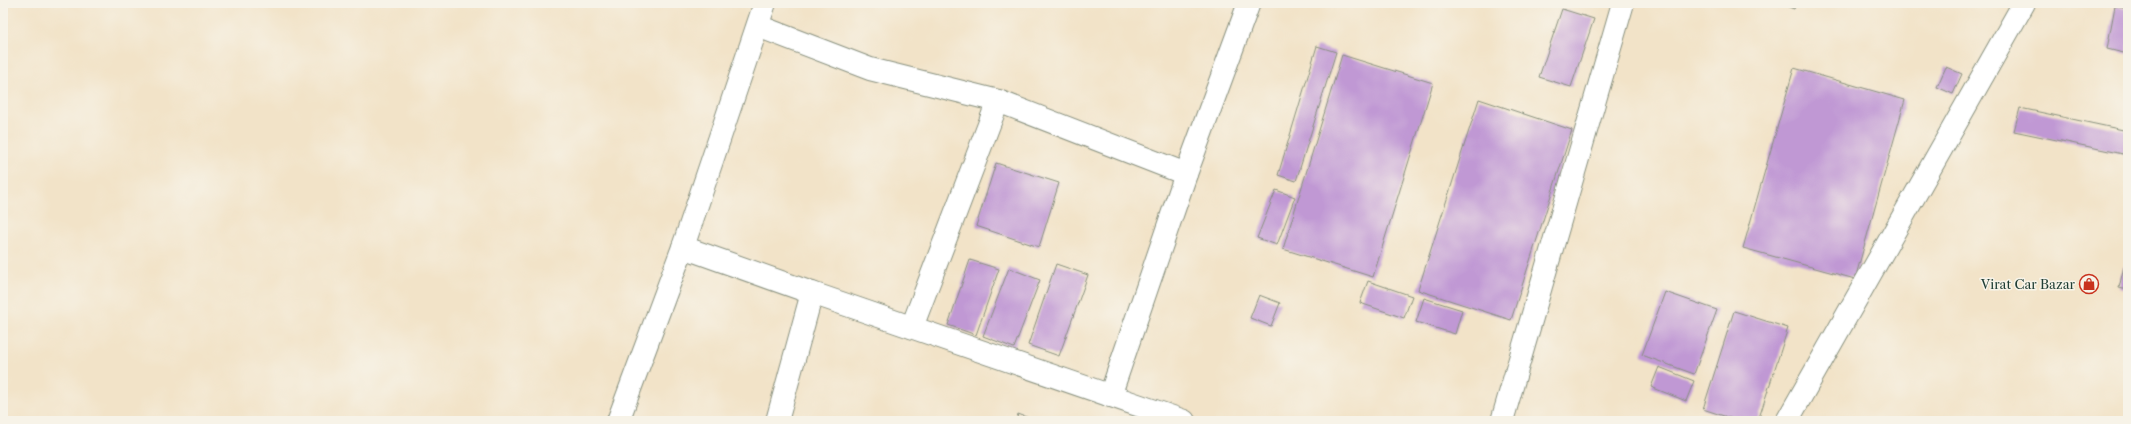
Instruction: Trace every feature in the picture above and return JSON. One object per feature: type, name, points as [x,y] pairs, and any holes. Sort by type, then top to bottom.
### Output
[{"type":"street","points":[[618,421],[683,247],[765,3]]},
{"type":"street","points":[[1110,396],[1186,174],[1249,3]]},
{"type":"street","points":[[1502,421],[1623,3]]},
{"type":"street","points":[[1787,421],[2024,3]]},
{"type":"street","points":[[758,26],[870,69],[998,101],[1186,174]]},
{"type":"street","points":[[912,327],[998,101]]},
{"type":"street","points":[[683,247],[1184,421]]},
{"type":"street","points":[[777,421],[812,293]]},
{"type":"building","points":[[1778,3],[1796,3],[1794,9]]},
{"type":"building","points":[[2115,6],[2128,9],[2128,54],[2107,49]]},
{"type":"building","points":[[1562,9],[1594,19],[1571,87],[1539,77]]},
{"type":"building","points":[[1317,46],[1336,52],[1296,181],[1278,175]]},
{"type":"building","points":[[1342,55],[1433,83],[1373,277],[1283,249]]},
{"type":"building","points":[[1946,67],[1962,74],[1953,94],[1937,87]]},
{"type":"building","points":[[1794,68],[1905,100],[1855,279],[1743,248]]},
{"type":"building","points":[[1479,99],[1572,130],[1511,320],[1418,290]]},
{"type":"building","points":[[2020,108],[2128,131],[2128,155],[2014,131]]},
{"type":"building","points":[[996,163],[1059,183],[1039,247],[976,226]]},
{"type":"building","points":[[1276,190],[1295,197],[1277,245],[1257,238]]},
{"type":"building","points":[[970,260],[999,269],[976,335],[948,325]]},
{"type":"building","points":[[1056,264],[1088,275],[1059,356],[1028,345]]},
{"type":"building","points":[[2124,266],[2128,267],[2128,290],[2119,288]]},
{"type":"building","points":[[1009,268],[1040,280],[1014,348],[983,336]]},
{"type":"building","points":[[1368,281],[1412,296],[1404,318],[1360,303]]},
{"type":"building","points":[[1665,292],[1717,310],[1694,374],[1642,355]]},
{"type":"building","points":[[1259,295],[1280,303],[1271,326],[1250,318]]},
{"type":"building","points":[[1424,298],[1462,310],[1455,334],[1416,322]]},
{"type":"building","points":[[1734,311],[1788,328],[1758,421],[1739,421],[1703,409]]},
{"type":"building","points":[[1659,367],[1694,381],[1686,401],[1651,387]]},
{"type":"building","points":[[1018,414],[1037,421],[1016,421]]},
{"type":"place","name":"Virat Car Bazar","points":[[2089,284]]}]
